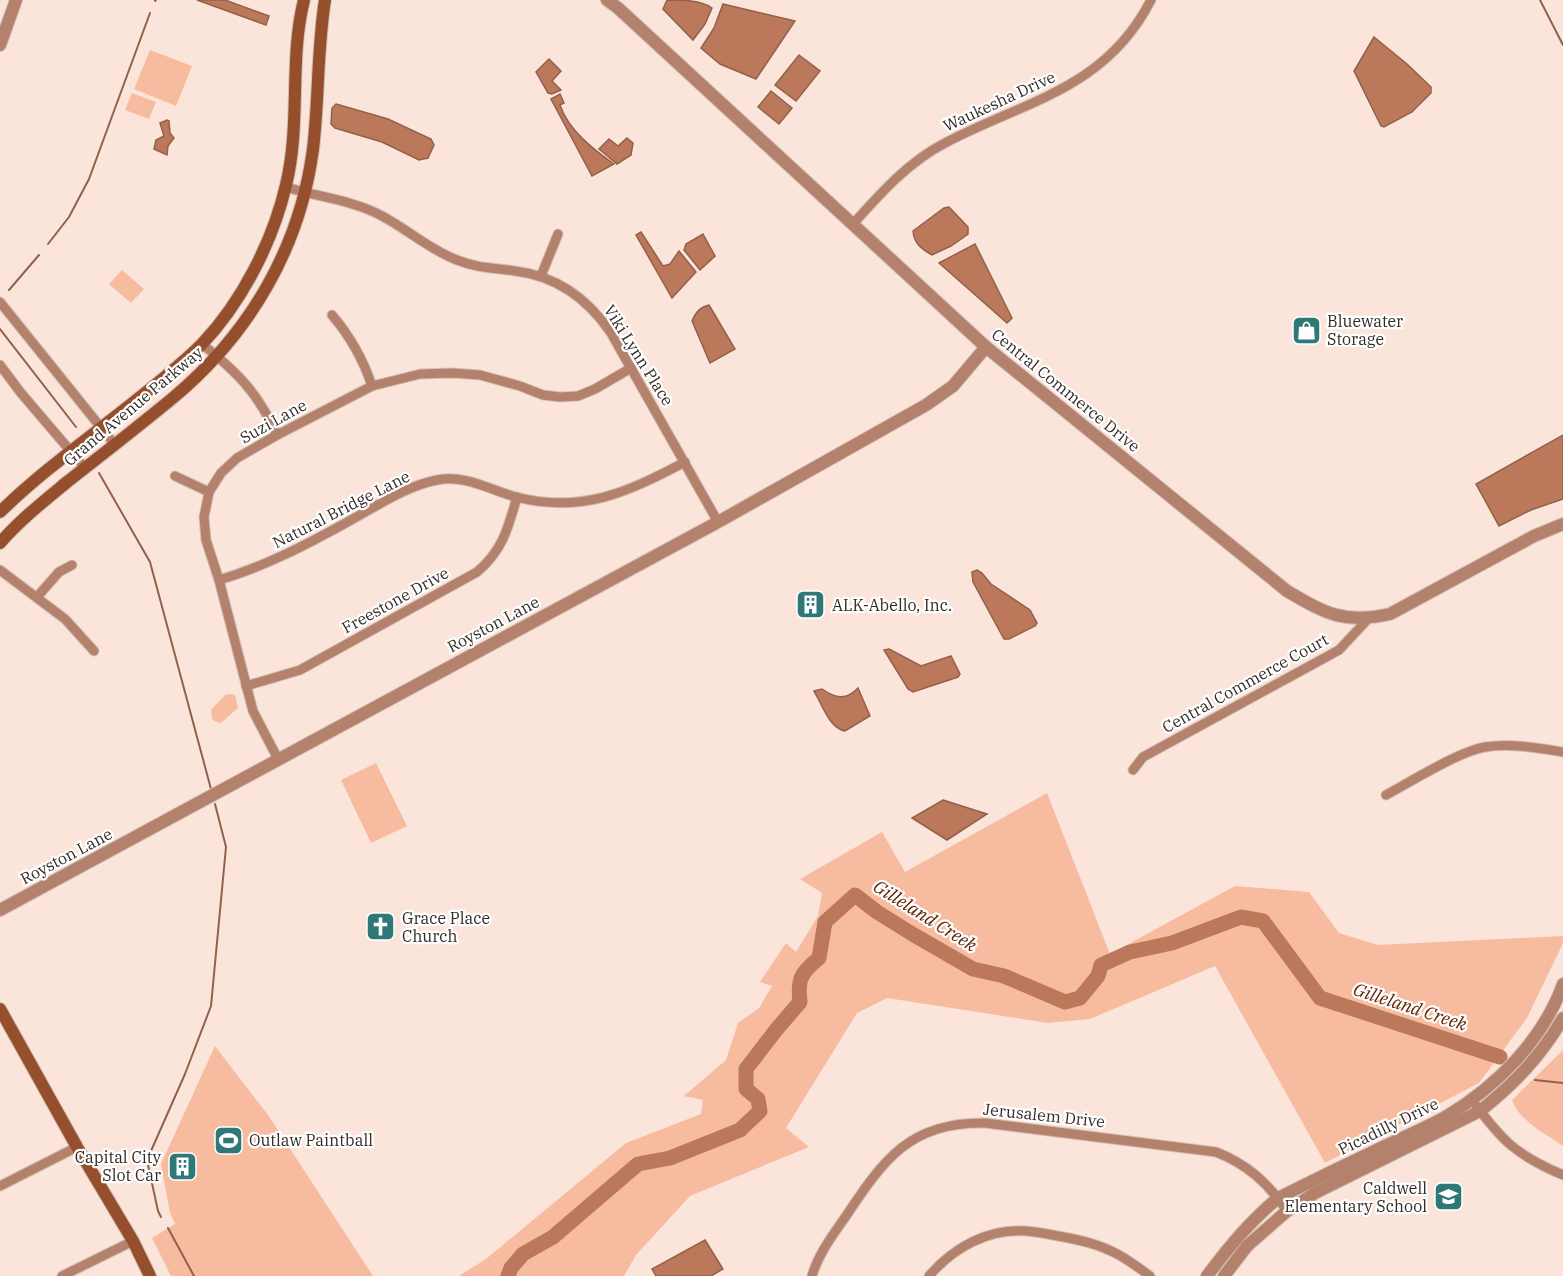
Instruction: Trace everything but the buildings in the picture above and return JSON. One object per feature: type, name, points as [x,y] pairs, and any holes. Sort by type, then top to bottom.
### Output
[{"type":"main road","name":"Grand Avenue Parkway","points":[[0,512],[169,374],[202,344],[223,318],[256,264],[286,186],[295,127],[298,56],[304,0]]},
{"type":"main road","name":"Grand Avenue Parkway","points":[[0,543],[33,510],[176,395],[218,356],[238,332],[273,277],[292,234],[304,193],[313,148],[320,33],[325,0]]},
{"type":"main road","points":[[0,1009],[3,1022],[133,1241],[150,1276]]},
{"type":"street","points":[[0,45],[16,0]]},
{"type":"street","name":"Central Commerce Drive","points":[[607,0],[986,347],[1287,591],[1319,610],[1349,619],[1368,619],[1390,614],[1534,536],[1563,524]]},
{"type":"street","name":"Waukesha Drive","points":[[852,224],[896,178],[944,143],[1046,98],[1078,80],[1107,57],[1127,35],[1151,0]]},
{"type":"street","name":"Viki Lynn Place","points":[[286,186],[363,208],[382,216],[454,260],[485,268],[541,276],[583,299],[600,316],[718,522]]},
{"type":"street","points":[[541,276],[558,234]]},
{"type":"street","points":[[0,302],[114,445]]},
{"type":"street","points":[[332,315],[356,348],[372,386]]},
{"type":"street","points":[[202,344],[218,356],[253,392],[265,408],[277,435]]},
{"type":"street","name":"Royston Lane","points":[[0,910],[718,522],[941,396],[964,374],[986,347]]},
{"type":"street","points":[[0,365],[85,468]]},
{"type":"street","name":"Suzi Lane","points":[[278,759],[254,711],[206,540],[204,517],[209,492],[221,473],[237,458],[372,386],[420,374],[453,373],[480,375],[543,395],[578,396],[631,368]]},
{"type":"street","name":"Natural Bridge Lane","points":[[219,580],[256,569],[411,488],[439,479],[466,480],[517,497],[546,502],[592,501],[642,485],[685,462]]},
{"type":"street","points":[[175,476],[209,492]]},
{"type":"street","name":"Freestone Drive","points":[[246,686],[300,670],[477,572],[488,563],[502,543],[517,497]]},
{"type":"street","points":[[38,597],[59,572],[72,565]]},
{"type":"street","points":[[0,570],[65,619],[94,651]]},
{"type":"street","name":"Central Commerce Court","points":[[1133,770],[1143,757],[1339,650],[1368,619]]},
{"type":"street","points":[[1386,795],[1483,747],[1527,747],[1563,752]]},
{"type":"street","name":"Picadilly Drive","points":[[1207,1276],[1244,1229],[1278,1198],[1445,1117],[1472,1100],[1501,1076],[1524,1051],[1543,1023],[1563,984]]},
{"type":"street","name":"Picadilly Drive","points":[[1224,1276],[1247,1246],[1287,1211],[1315,1193],[1480,1111],[1502,1094],[1532,1064],[1563,1018]]},
{"type":"street","points":[[1472,1100],[1507,1143],[1528,1159],[1563,1175]]},
{"type":"street","name":"Jerusalem Drive","points":[[812,1276],[824,1248],[884,1162],[924,1134],[960,1124],[985,1123],[1204,1149],[1231,1158],[1256,1174],[1287,1211]]},
{"type":"street","points":[[0,1186],[77,1147]]},
{"type":"street","points":[[929,1276],[947,1257],[983,1237],[1004,1232],[1025,1231],[1086,1240],[1122,1256],[1150,1276]]},
{"type":"street","points":[[62,1276],[133,1241]]},
{"type":"shaded area","points":[[197,0],[225,0],[269,16],[266,25]]},
{"type":"shaded area","points":[[667,0],[697,2],[712,8],[705,24],[693,40],[663,9]]},
{"type":"shaded area","points":[[723,4],[795,21],[756,79],[720,64],[701,48],[714,28]]},
{"type":"shaded area","points":[[1374,37],[1431,87],[1431,93],[1412,112],[1384,127],[1381,126],[1354,71]]},
{"type":"shaded area","points":[[150,50],[192,66],[176,106],[134,89]]},
{"type":"shaded area","points":[[799,55],[820,71],[796,101],[775,85]]},
{"type":"shaded area","points":[[549,59],[561,71],[552,81],[561,90],[552,94],[548,93],[536,72]]},
{"type":"shaded area","points":[[771,91],[792,108],[779,124],[758,107]]},
{"type":"shaded area","points":[[132,93],[156,102],[149,119],[125,110]]},
{"type":"shaded area","points":[[560,94],[564,103],[560,105],[575,131],[614,164],[592,176],[551,99]]},
{"type":"shaded area","points":[[336,104],[388,119],[431,139],[434,145],[428,158],[419,160],[382,142],[335,128],[331,124],[332,108]]},
{"type":"shaded area","points":[[167,120],[170,133],[174,138],[168,146],[167,155],[154,149],[156,140],[164,136],[160,123]]},
{"type":"shaded area","points":[[627,138],[633,143],[631,155],[617,164],[599,149],[609,139],[618,146]]},
{"type":"shaded area","points":[[949,207],[968,227],[968,234],[932,255],[917,243],[913,231],[944,208]]},
{"type":"shaded area","points":[[641,232],[663,266],[670,264],[679,251],[696,272],[672,298],[636,235]]},
{"type":"shaded area","points":[[703,234],[715,256],[700,270],[684,250],[686,244]]},
{"type":"shaded area","points":[[975,244],[1012,318],[1007,323],[939,263]]},
{"type":"shaded area","points":[[122,270],[144,289],[131,303],[109,284]]},
{"type":"shaded area","points":[[709,305],[735,349],[710,363],[692,321],[699,310]]},
{"type":"shaded area","points":[[1563,435],[1563,499],[1531,510],[1499,526],[1476,484]]},
{"type":"shaded area","points":[[977,570],[991,584],[1030,610],[1037,623],[1035,626],[1009,639],[1004,639],[973,582],[972,572]]},
{"type":"shaded area","points":[[889,649],[921,666],[951,656],[960,674],[958,677],[913,692],[908,689],[884,650]]},
{"type":"shaded area","points":[[858,688],[870,716],[845,731],[839,729],[826,715],[814,691],[822,689],[840,697],[849,695]]},
{"type":"shaded area","points":[[225,695],[235,695],[238,708],[221,723],[216,722],[212,719],[211,710]]},
{"type":"shaded area","points":[[376,763],[407,826],[371,843],[341,780]]},
{"type":"shaded area","points":[[1047,793],[1110,954],[1235,886],[1309,892],[1339,933],[1378,945],[1563,936],[1563,943],[1527,1018],[1479,1083],[1325,1163],[1215,966],[1090,1019],[1048,1023],[887,998],[857,1013],[786,1128],[809,1147],[690,1196],[636,1255],[624,1276],[459,1276],[486,1259],[626,1143],[701,1114],[703,1100],[684,1096],[726,1060],[738,1023],[759,1008],[772,986],[760,982],[786,943],[796,952],[818,916],[822,893],[800,879],[882,832],[905,872]]},
{"type":"shaded area","points":[[943,800],[987,814],[947,840],[912,818]]},
{"type":"shaded area","name":"Outlaw Paintball","points":[[215,1046],[268,1115],[373,1276],[171,1276],[152,1238],[175,1224],[170,1213],[161,1164]]},
{"type":"shaded area","points":[[1563,1050],[1563,1146],[1527,1121],[1512,1100]]},
{"type":"shaded area","points":[[705,1240],[723,1269],[711,1276],[656,1276],[652,1269]]},
{"type":"waterway","points":[[1540,0],[1563,45]]},
{"type":"waterway","points":[[48,244],[69,217],[89,179],[150,13]]},
{"type":"waterway","points":[[9,290],[39,255]]},
{"type":"waterway","points":[[0,329],[76,427]]},
{"type":"waterway","points":[[99,473],[150,562],[211,789]]},
{"type":"waterway","points":[[161,1217],[147,1160],[185,1074],[211,1006],[226,847],[215,804]]},
{"type":"waterway","name":"Gilleland Creek","points":[[508,1276],[511,1268],[523,1254],[553,1237],[638,1164],[670,1158],[740,1130],[760,1111],[758,1099],[746,1089],[746,1069],[800,1002],[800,981],[808,967],[819,958],[825,922],[855,895],[877,912],[973,969],[1004,976],[1065,1002],[1080,998],[1098,976],[1101,965],[1130,952],[1172,943],[1241,917],[1263,921],[1320,998],[1500,1057]]},
{"type":"waterway","name":"Gilleland Creek","points":[[1535,1080],[1563,1083]]},
{"type":"waterway","points":[[168,1228],[194,1276]]},
{"type":"place","name":"Bluewater Storage","points":[[1306,330]]},
{"type":"place","name":"ALK-Abello, Inc.","points":[[811,605]]},
{"type":"place","name":"Grace Place Church","points":[[381,927]]},
{"type":"place","name":"Outlaw Paintball","points":[[228,1140]]},
{"type":"place","name":"Capital City Slot Car","points":[[182,1166]]},
{"type":"place","name":"Caldwell Elementary School","points":[[1448,1197]]}]
